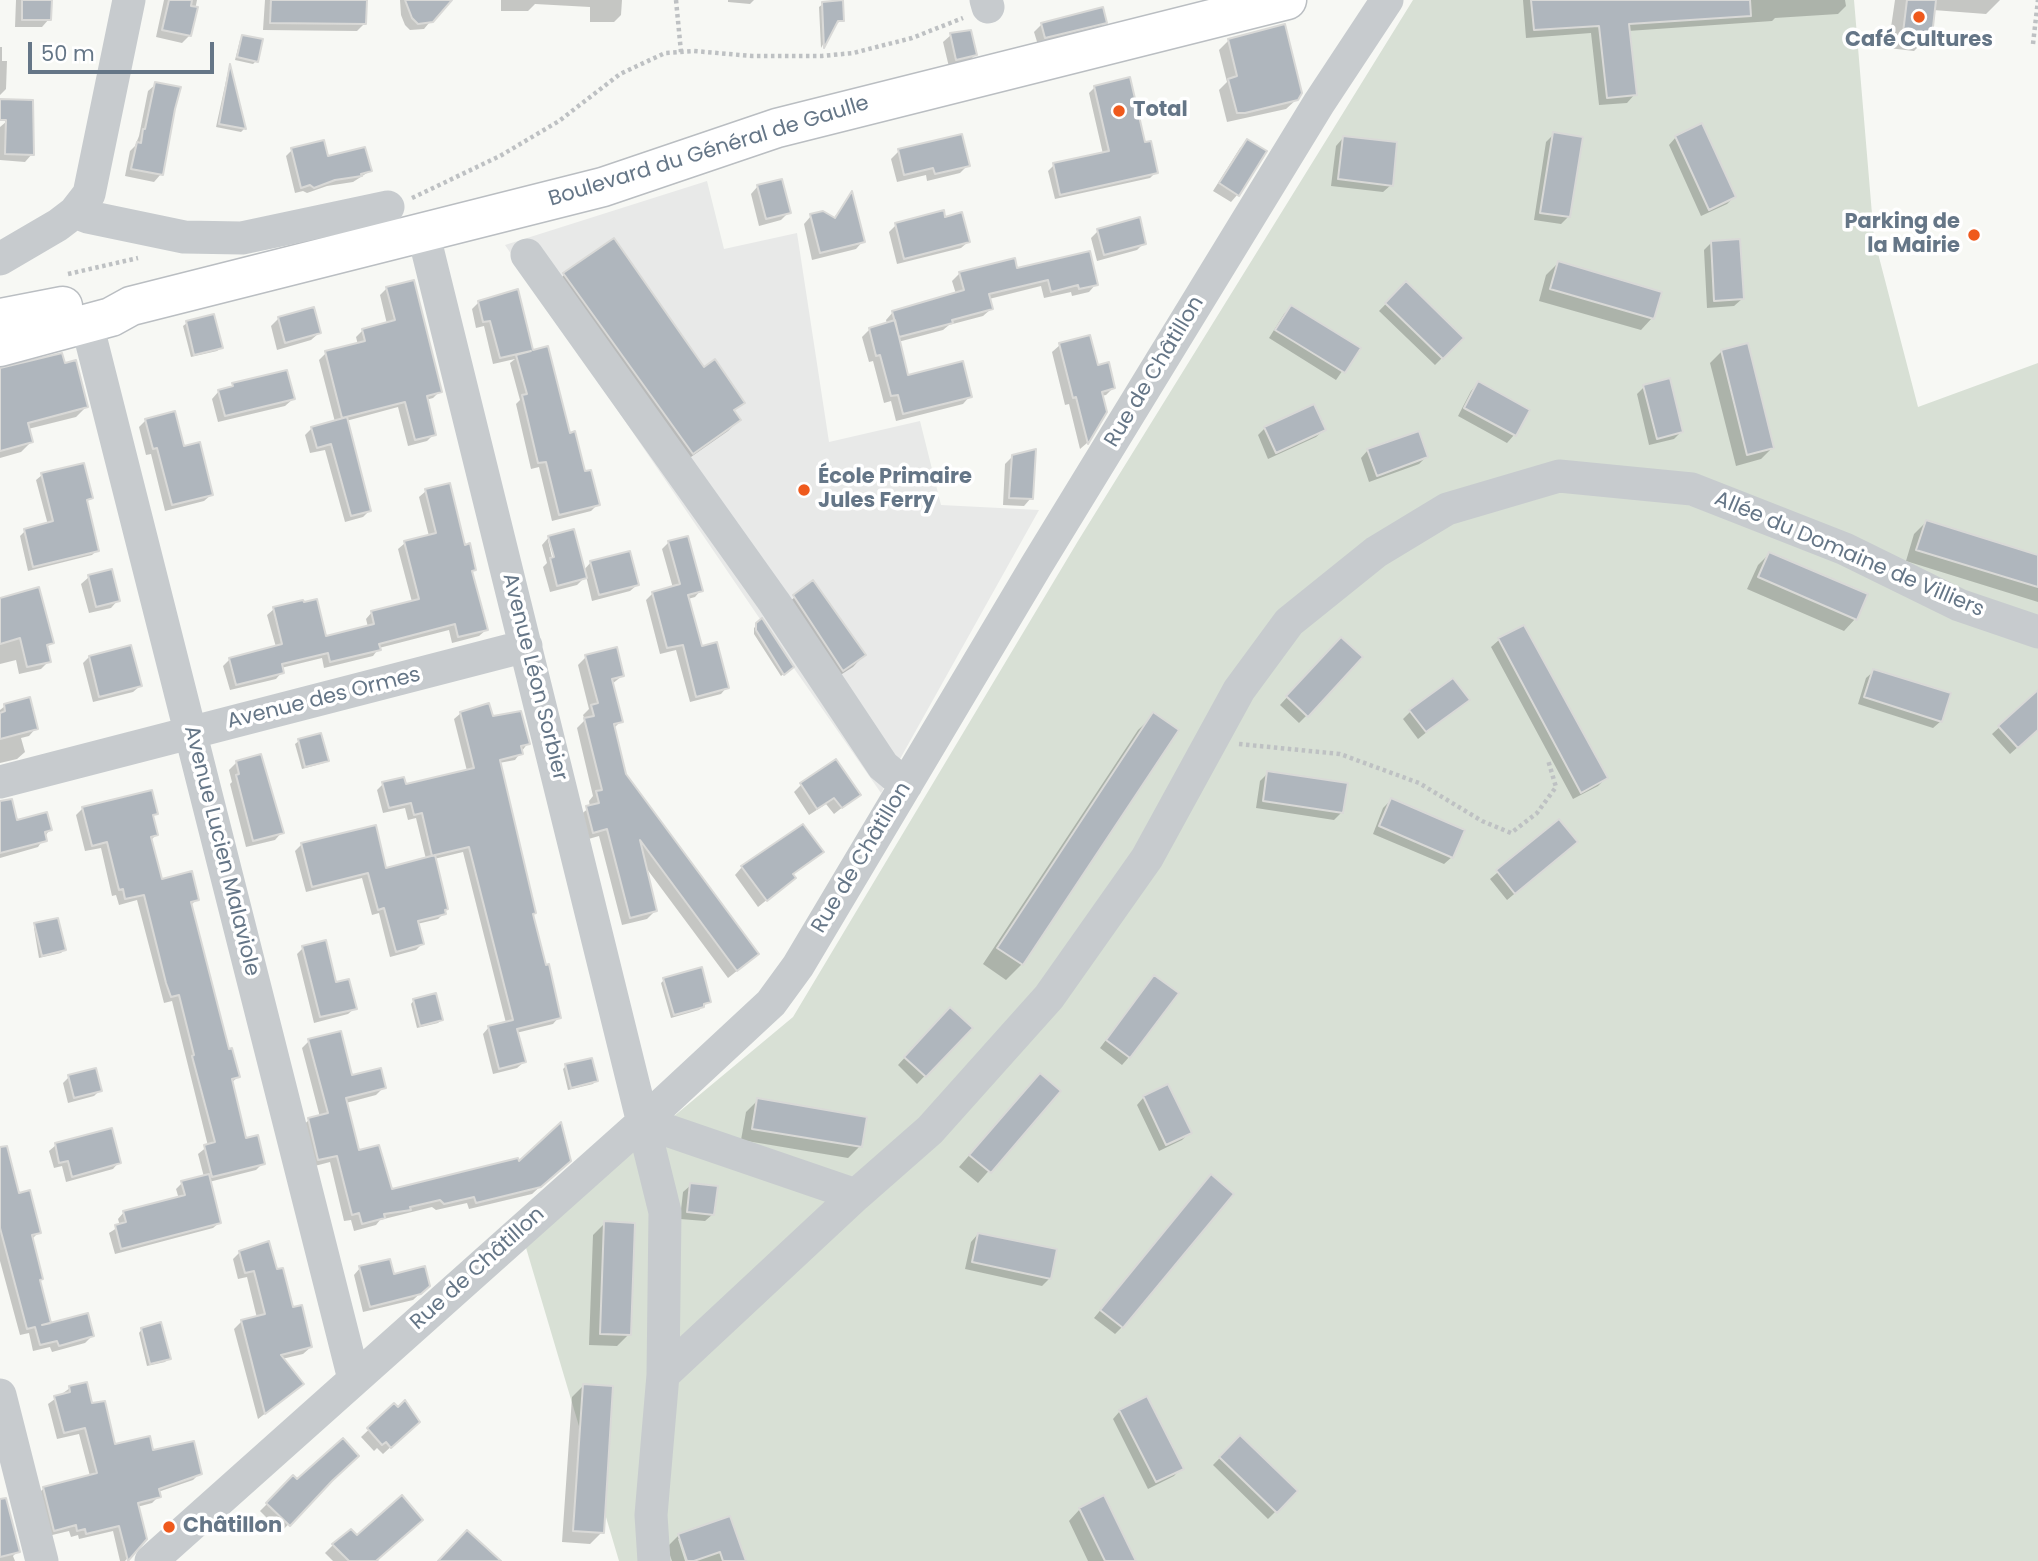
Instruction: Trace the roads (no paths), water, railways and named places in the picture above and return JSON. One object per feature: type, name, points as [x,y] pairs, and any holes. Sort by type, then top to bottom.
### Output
[{"type":"main road","name":"Boulevard du Général de Gaulle","points":[[0,347],[111,317],[131,306],[603,187],[776,128],[1287,0]]},
{"type":"main road","name":"Boulevard du Général de Gaulle","points":[[0,318],[57,306],[106,301],[131,306]]},
{"type":"street","points":[[0,259],[58,225],[75,212],[89,194],[129,0]]},
{"type":"street","name":"Rue de Châtillon","points":[[150,1561],[643,1122],[771,1003],[798,966],[1036,566],[1312,114],[1387,0]]},
{"type":"street","points":[[75,212],[184,237],[242,238],[388,208]]},
{"type":"street","name":"Avenue Léon Sorbier","points":[[423,232],[643,1122]]},
{"type":"street","points":[[527,255],[774,602],[883,766],[906,785]]},
{"type":"street","name":"Avenue Lucien Malaviole","points":[[87,324],[354,1379]]},
{"type":"street","name":"Allée du Domaine de Villiers","points":[[663,1375],[856,1195],[930,1130],[1049,997],[1147,858],[1238,690],[1289,622],[1376,552],[1447,509],[1559,476],[1692,489],[1844,549],[1959,605],[2038,632]]},
{"type":"street","name":"Avenue des Ormes","points":[[0,782],[527,646]]},
{"type":"street","points":[[643,1122],[856,1195]]},
{"type":"street","points":[[643,1122],[665,1212],[663,1375],[651,1515],[654,1561]]},
{"type":"street","points":[[0,1395],[42,1561]]},
{"type":"place","name":"Café Cultures","points":[[1919,17]]},
{"type":"place","name":"Total","points":[[1119,111]]},
{"type":"place","name":"Parking de la Mairie","points":[[1974,235]]},
{"type":"place","name":"École Primaire Jules Ferry","points":[[804,490]]},
{"type":"place","name":"Châtillon","points":[[169,1527]]}]
